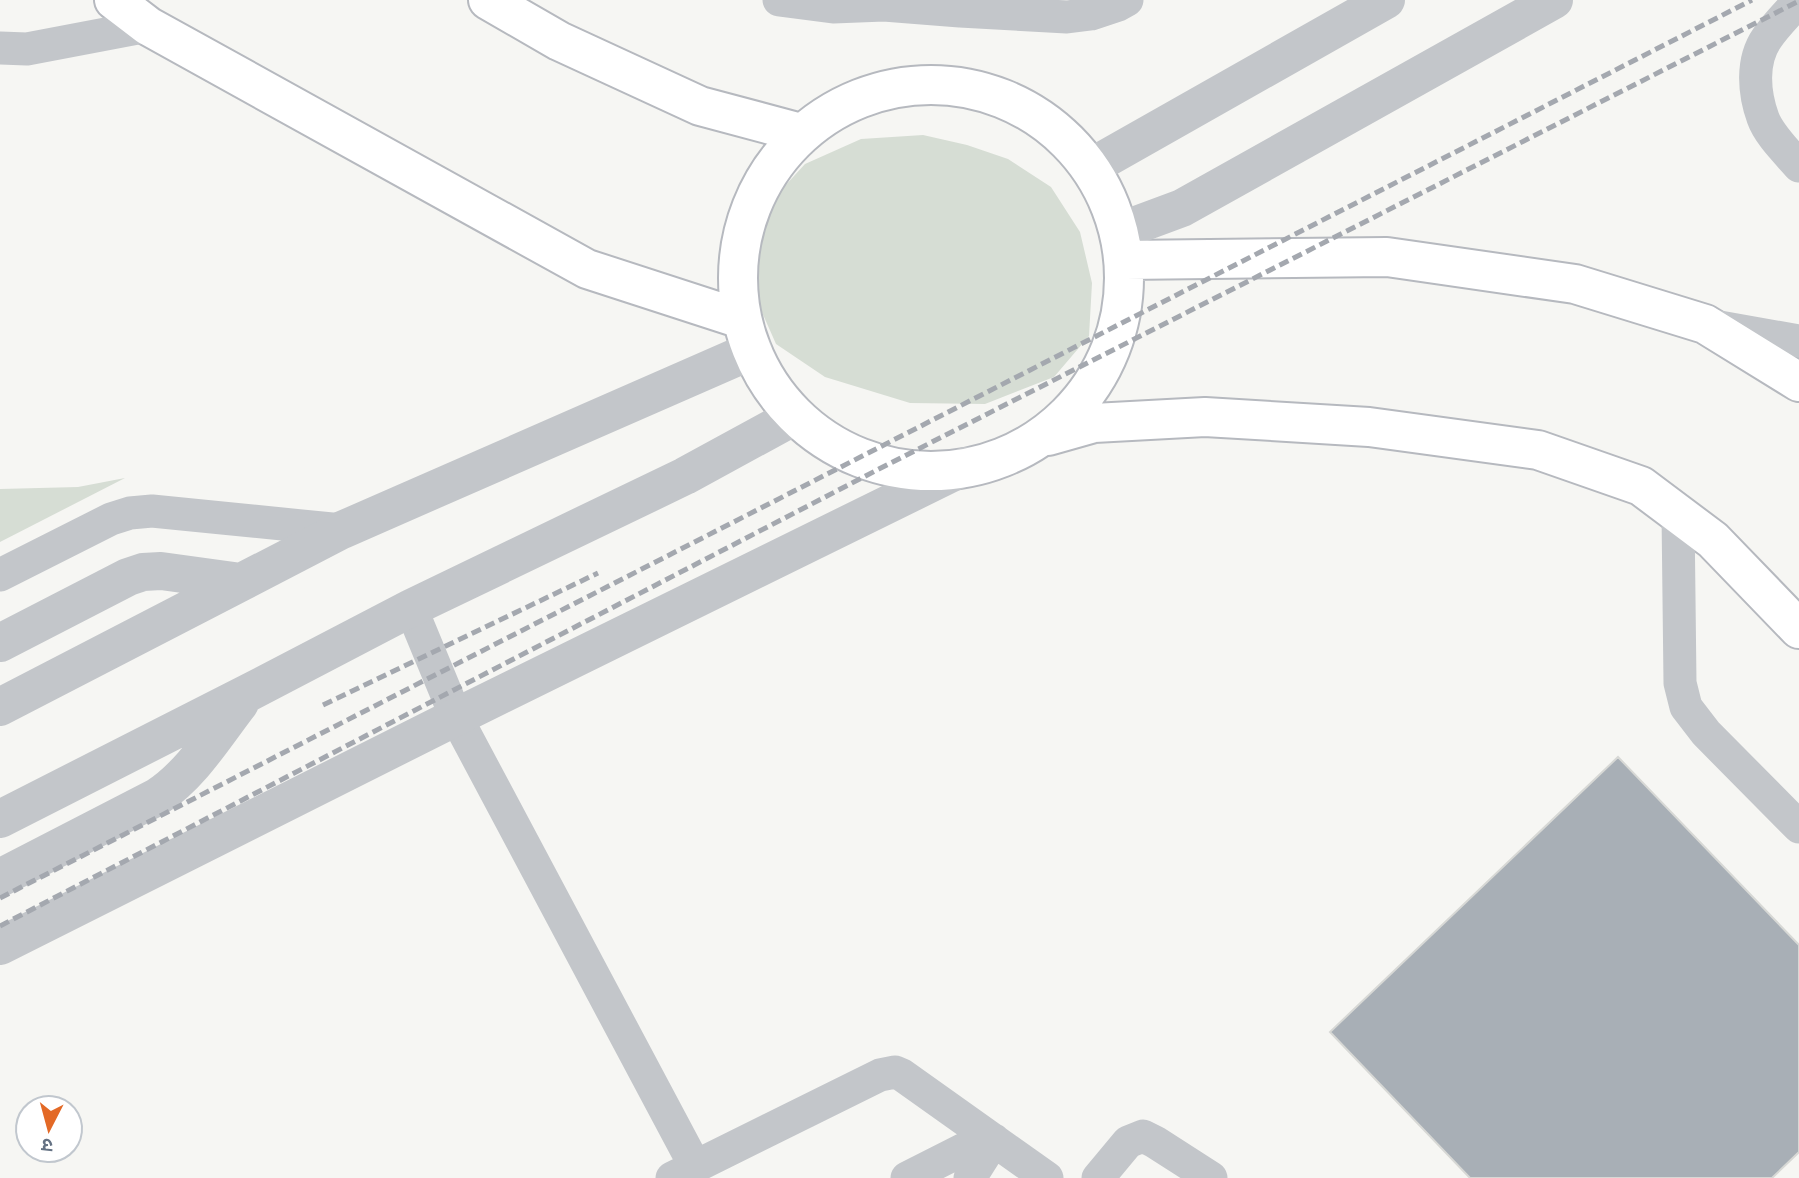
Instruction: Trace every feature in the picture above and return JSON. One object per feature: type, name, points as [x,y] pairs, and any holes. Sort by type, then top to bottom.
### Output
[{"type":"main road","points":[[114,0],[148,26],[587,269],[746,334]]},
{"type":"main road","points":[[488,0],[559,41],[701,106],[801,133]]},
{"type":"main road","points":[[1038,439],[1073,410],[1101,373],[1118,331],[1126,286],[1123,245],[1110,202],[1091,167],[1065,137],[1033,113],[975,89],[914,85],[853,100],[801,133],[766,174],[744,224],[737,277],[746,334],[764,377],[795,416],[835,446],[885,466],[938,471],[990,462],[1038,439],[1094,424],[1205,417],[1369,426],[1538,450],[1641,486],[1713,540],[1799,629]]},
{"type":"main road","points":[[1123,245],[1387,257],[1575,284],[1705,324],[1799,382]]},
{"type":"street","points":[[779,0],[833,7],[884,5],[1067,17],[1091,14],[1127,0]]},
{"type":"street","points":[[1091,167],[1386,0]]},
{"type":"street","points":[[1123,245],[1182,208],[1554,0]]},
{"type":"street","points":[[1799,1],[1766,40],[1756,61],[1756,87],[1763,119],[1781,146],[1799,166]]},
{"type":"street","points":[[0,48],[27,49],[148,26]]},
{"type":"street","points":[[1705,324],[1799,341]]},
{"type":"street","points":[[0,707],[342,530],[746,334]]},
{"type":"street","points":[[0,819],[411,608],[685,476],[795,416]]},
{"type":"street","points":[[0,946],[965,466]]},
{"type":"street","points":[[0,575],[111,519],[130,513],[152,511],[342,530]]},
{"type":"street","points":[[1678,514],[1680,683],[1686,707],[1706,733],[1799,827]]},
{"type":"street","points":[[0,643],[128,577],[143,572],[241,582]]},
{"type":"street","points":[[411,608],[456,717],[683,1172],[887,1073],[895,1072],[1047,1178]]},
{"type":"street","points":[[0,878],[169,789],[182,778],[248,693]]},
{"type":"street","points":[[1098,1178],[1128,1142],[1143,1136],[1211,1178]]},
{"type":"street","points":[[907,1178],[991,1138]]},
{"type":"street","points":[[970,1178],[991,1138]]},
{"type":"shaded area","points":[[923,135],[967,145],[1008,159],[1051,187],[1080,232],[1092,283],[1089,336],[1054,377],[985,404],[910,403],[825,377],[776,344],[754,294],[758,242],[772,200],[805,164],[861,139]]},
{"type":"shaded area","points":[[125,478],[0,542],[0,489],[78,487]]},
{"type":"building","points":[[1618,757],[1799,945],[1799,1152],[1772,1178],[1470,1178],[1330,1032]]},
{"type":"railway","points":[[0,898],[1752,0]]},
{"type":"railway","points":[[0,926],[877,470],[1799,1]]},
{"type":"railway","points":[[323,705],[598,573]]}]
